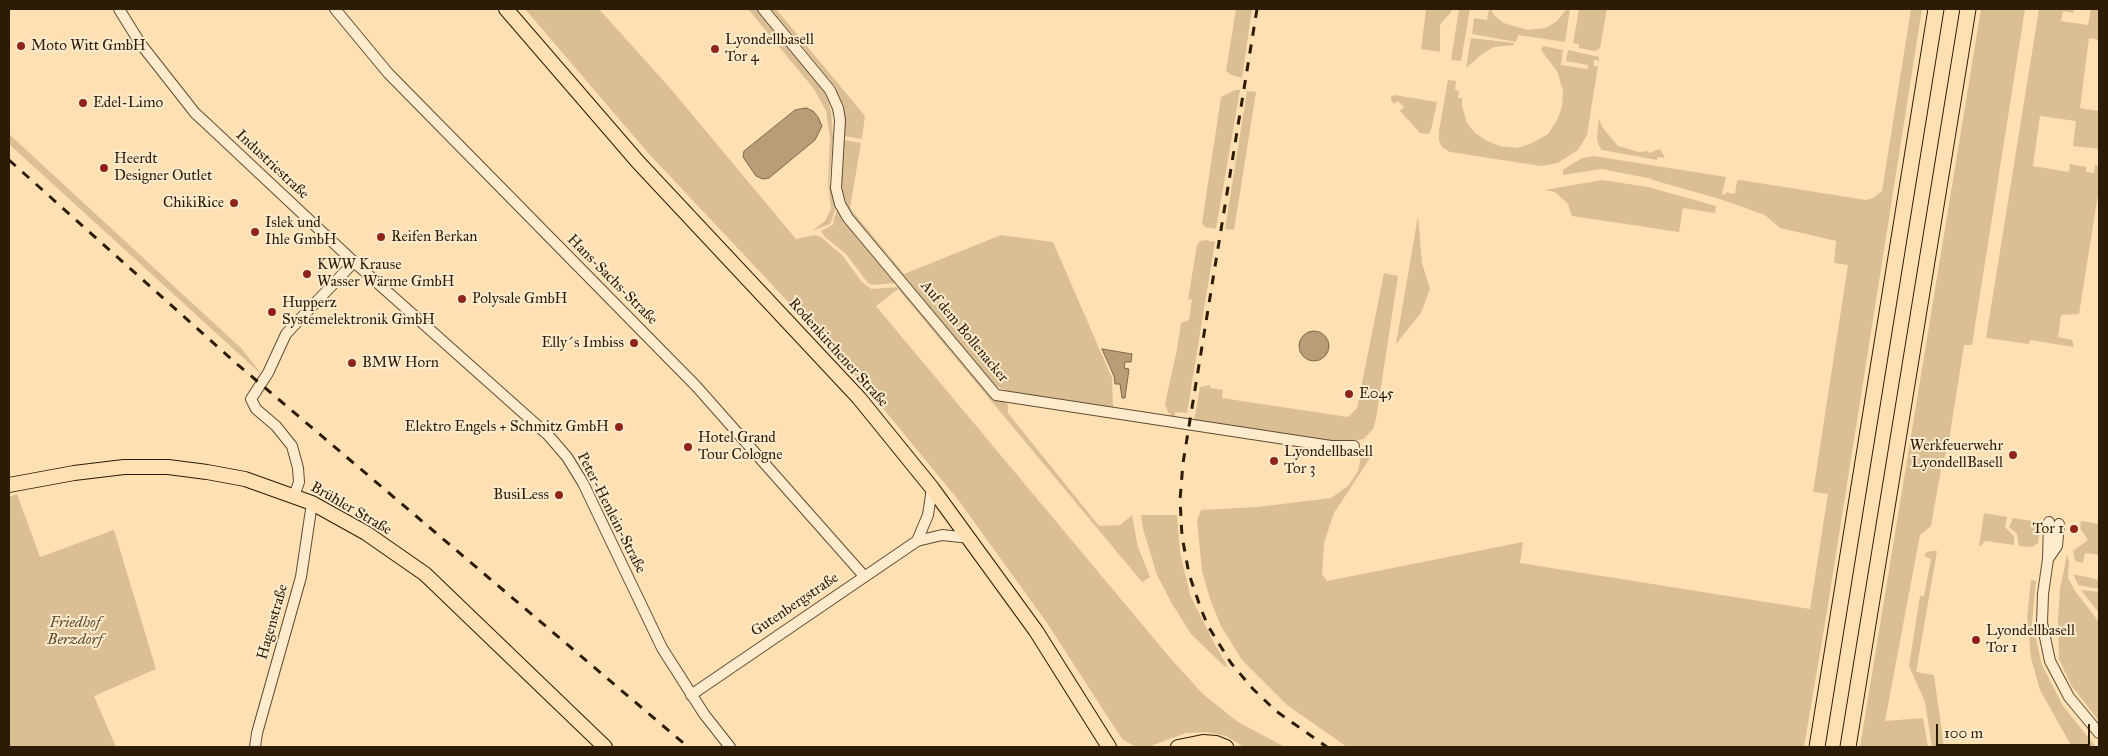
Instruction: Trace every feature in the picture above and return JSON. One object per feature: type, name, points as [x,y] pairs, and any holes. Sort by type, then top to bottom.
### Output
[{"type":"highway","points":[[1817,747],[1936,9]]},
{"type":"highway","points":[[1848,747],[1968,9]]},
{"type":"main road","name":"Rodenkirchener Straße","points":[[506,9],[638,162],[859,398],[970,538],[1036,631],[1109,747]]},
{"type":"main road","name":"Brühler Straße","points":[[9,485],[74,472],[124,467],[168,467],[245,479],[312,503],[366,533],[425,574],[489,633],[605,747]]},
{"type":"main road","points":[[1178,747],[1203,742],[1216,743],[1226,747]]},
{"type":"street","name":"Industriestraße","points":[[119,9],[140,42],[195,112],[354,262],[425,325]]},
{"type":"street","name":"Hans-Sachs-Straße","points":[[335,9],[388,73],[696,386],[864,576]]},
{"type":"street","name":"Auf dem Bollenacker","points":[[763,9],[830,90],[838,108],[840,120],[836,188],[840,204],[848,218],[996,395],[1331,446],[1354,446]]},
{"type":"street","points":[[294,496],[299,482],[298,468],[292,446],[276,426],[256,409],[251,399],[268,373],[286,334],[354,262]]},
{"type":"street","name":"Peter-Henlein-Straße","points":[[425,325],[548,435],[567,457],[583,483],[662,648],[692,695],[730,747]]},
{"type":"street","points":[[917,541],[928,515],[932,488]]},
{"type":"street","name":"Hagenstraße","points":[[255,747],[301,577],[312,503]]},
{"type":"street","points":[[2054,523],[2043,594],[2042,623],[2050,661],[2069,697],[2099,733]]},
{"type":"street","points":[[917,541],[942,535],[970,538]]},
{"type":"street","name":"Gutenbergstraße","points":[[692,695],[917,541]]},
{"type":"green space","points":[[525,9],[599,9],[670,88],[796,239],[815,235],[821,237],[843,256],[861,281],[871,289],[900,287],[994,400],[1005,402],[1008,405],[1008,413],[1099,526],[1120,525],[1132,515],[1138,547],[1150,577],[1142,582],[898,289],[876,306],[1171,659],[1203,694],[1238,722],[1285,747],[1244,747],[1226,736],[1206,732],[1186,733],[1148,747],[1134,746],[1122,739],[1047,623],[959,501],[868,390],[824,340],[649,154]]},
{"type":"green space","points":[[748,9],[756,9],[820,86],[831,110],[833,138],[829,183],[836,208],[830,224],[812,231],[825,221],[831,209],[828,183],[830,138],[826,111],[814,89]]},
{"type":"green space","points":[[771,9],[776,9],[865,116],[862,139],[844,136],[844,106],[836,87]]},
{"type":"green space","points":[[1236,9],[1252,9],[1242,78],[1231,75],[1226,71]]},
{"type":"green space","points":[[1426,9],[1452,9],[1440,25],[1440,52],[1421,49]]},
{"type":"green space","points":[[1459,9],[1470,9],[1461,61],[1451,60]]},
{"type":"green space","points":[[1489,9],[1504,23],[1528,30],[1545,28],[1556,22],[1567,9],[1570,9],[1565,42],[1518,35],[1516,42],[1472,34],[1474,18],[1487,20]]},
{"type":"green space","points":[[1579,9],[1607,9],[1600,48],[1595,51],[1579,48],[1579,44],[1573,43]]},
{"type":"green space","points":[[1911,9],[1922,9],[1804,747],[1347,747],[1287,705],[1242,660],[1221,626],[1210,599],[1202,571],[1197,520],[1201,510],[1257,507],[1331,498],[1348,486],[1358,471],[1362,451],[1372,445],[1372,455],[1334,513],[1324,543],[1322,574],[1327,581],[1523,542],[1520,563],[1810,609],[1828,494],[1813,492],[1848,265],[1834,263],[1836,241],[1780,228],[1765,215],[1720,199],[1649,179],[1653,179],[1601,169],[1563,175],[1563,170],[1582,158],[1594,156],[1726,177],[1722,194],[1725,195],[1726,192],[1735,194],[1737,181],[1740,180],[1866,200],[1873,198],[1882,191]]},
{"type":"green space","points":[[1981,9],[2025,9],[1972,345],[1964,345],[1948,447],[1942,464],[1931,526],[1920,535],[1885,721],[1923,718],[1928,747],[1860,747]]},
{"type":"green space","points":[[2039,9],[2074,9],[2073,13],[2063,11],[2061,21],[2088,25],[2091,9],[2098,9],[2099,13],[2099,40],[2089,38],[2080,108],[2099,111],[2099,149],[2073,146],[2076,121],[2040,116],[2033,166],[2069,172],[2070,164],[2086,167],[2086,172],[2094,173],[2095,165],[2099,166],[2099,188],[2079,314],[2061,315],[2058,337],[2072,340],[2074,347],[2030,340],[2029,344],[1986,338]]},
{"type":"green space","points":[[1471,38],[1514,43],[1514,45],[1494,47],[1482,54],[1466,68]]},
{"type":"green space","points":[[1543,46],[1563,50],[1561,65],[1588,69],[1588,65],[1566,61],[1568,50],[1599,57],[1599,61],[1594,60],[1594,66],[1598,66],[1587,135],[1578,150],[1558,163],[1541,166],[1450,152],[1442,147],[1439,141],[1439,131],[1448,80],[1456,81],[1455,90],[1459,91],[1458,98],[1462,98],[1462,106],[1467,123],[1475,133],[1487,141],[1500,146],[1517,148],[1532,143],[1548,134],[1556,122],[1562,107],[1563,91],[1557,71],[1541,50]]},
{"type":"green space","points":[[1235,90],[1240,90],[1216,229],[1205,227],[1202,223],[1221,97]]},
{"type":"green space","points":[[1247,91],[1256,92],[1234,230],[1225,229]]},
{"type":"green space","points":[[1394,95],[1437,102],[1429,134],[1420,133],[1400,111],[1404,107],[1398,101],[1394,104],[1391,97]]},
{"type":"green space","points":[[1599,118],[1602,127],[1618,146],[1639,152],[1648,151],[1649,153],[1660,149],[1665,158],[1657,157],[1657,160],[1602,150],[1598,144],[1597,137]]},
{"type":"green space","points":[[9,134],[242,349],[262,375],[9,144]]},
{"type":"green space","points":[[844,140],[861,143],[850,208],[904,274],[1001,235],[1053,242],[1112,378],[1113,407],[1007,391],[994,385],[851,214],[842,188],[841,172]]},
{"type":"green space","points":[[1602,180],[1648,187],[1716,206],[1715,213],[1683,208],[1679,232],[1572,216],[1568,204],[1555,192],[1544,190]]},
{"type":"green space","points":[[837,210],[896,283],[872,285],[868,283],[846,254],[824,236],[821,231],[834,224],[833,221]]},
{"type":"green space","points":[[1418,216],[1422,263],[1430,289],[1421,313],[1396,344]]},
{"type":"green space","points":[[1200,241],[1215,242],[1187,413],[1175,412],[1175,417],[1186,419],[1174,418],[1168,412],[1165,404],[1181,323],[1189,320],[1192,299],[1188,300],[1197,245]]},
{"type":"green space","points":[[1384,273],[1398,276],[1376,419],[1373,429],[1364,439],[1339,443],[1194,421],[1200,387],[1210,385],[1210,388],[1223,390],[1222,398],[1348,417],[1357,408]]},
{"type":"green space","name":"Friedhof Berzdorf","points":[[17,494],[40,557],[114,530],[156,669],[94,696],[116,747],[9,747],[9,497]]},
{"type":"green space","points":[[1984,513],[2007,517],[2005,527],[2014,536],[2014,545],[1985,541],[1979,546]]},
{"type":"green space","points":[[1141,515],[1177,515],[1180,552],[1190,595],[1228,667],[1224,666],[1191,634],[1171,602],[1157,575],[1143,529]]},
{"type":"green space","points":[[2013,518],[2038,522],[2037,529],[2040,530],[2038,543],[2032,547],[2019,546],[2017,534],[2009,527]]},
{"type":"green space","points":[[2081,521],[2099,524],[2099,555],[2085,553],[2083,563],[2075,561],[2073,551],[2088,540],[2080,528]]},
{"type":"green space","points":[[1937,551],[1916,672],[1934,675],[1944,747],[1932,747],[1925,702],[1909,666],[1920,596],[1924,596],[1931,559],[1924,556],[1927,552]]},
{"type":"green space","points":[[2067,555],[2069,561],[2068,578],[2075,591],[2099,622],[2099,721],[2071,685],[2059,659],[2058,619],[2060,589]]},
{"type":"green space","points":[[2073,574],[2099,580],[2099,589],[2078,585]]},
{"type":"green space","points":[[2031,580],[2036,581],[2032,622],[2042,665],[2063,706],[2096,747],[2072,747],[2040,690],[2031,658],[2027,618]]},
{"type":"green space","points":[[2081,590],[2099,592],[2099,613]]},
{"type":"shaded area","points":[[806,108],[813,111],[822,126],[815,140],[769,178],[763,179],[756,176],[743,157],[744,151],[795,110]]},
{"type":"shaded area","points":[[1314,331],[1325,335],[1329,346],[1325,357],[1314,361],[1303,357],[1299,346],[1303,335]]},
{"type":"shaded area","points":[[1102,349],[1132,354],[1131,362],[1125,362],[1124,368],[1129,369],[1125,398],[1122,398],[1120,384],[1115,384],[1114,376]]},
{"type":"railway","points":[[1257,9],[1183,463],[1180,500],[1182,536],[1189,574],[1201,609],[1208,626],[1231,663],[1253,689],[1276,711],[1327,747]]},
{"type":"railway","points":[[9,160],[237,364],[688,747]]},
{"type":"place","name":"Moto Witt GmbH","points":[[21,46]]},
{"type":"place","name":"Lyondellbasell Tor 4","points":[[715,49]]},
{"type":"place","name":"Edel-Limo","points":[[83,103]]},
{"type":"place","name":"Heerdt Designer Outlet","points":[[104,168]]},
{"type":"place","name":"ChikiRice","points":[[234,203]]},
{"type":"place","name":"Islek und Ihle GmbH","points":[[255,232]]},
{"type":"place","name":"Reifen Berkan","points":[[381,237]]},
{"type":"place","name":"KWW Krause Wasser Wärme GmbH","points":[[307,274]]},
{"type":"place","name":"Polysale GmbH","points":[[462,299]]},
{"type":"place","name":"Hupperz Systemelektronik GmbH","points":[[272,312]]},
{"type":"place","name":"Elly´s Imbiss","points":[[634,343]]},
{"type":"place","name":"BMW Horn","points":[[352,363]]},
{"type":"place","name":"E045","points":[[1349,394]]},
{"type":"place","name":"Elektro Engels + Schmitz GmbH","points":[[619,427]]},
{"type":"place","name":"Hotel Grand Tour Cologne","points":[[688,447]]},
{"type":"place","name":"Werkfeuerwehr LyondellBasell","points":[[2013,455]]},
{"type":"place","name":"Lyondellbasell Tor 3","points":[[1274,461]]},
{"type":"place","name":"BusiLess","points":[[559,495]]},
{"type":"place","name":"Tor 1","points":[[2074,529]]},
{"type":"place","name":"Lyondellbasell Tor 1","points":[[1976,640]]}]
